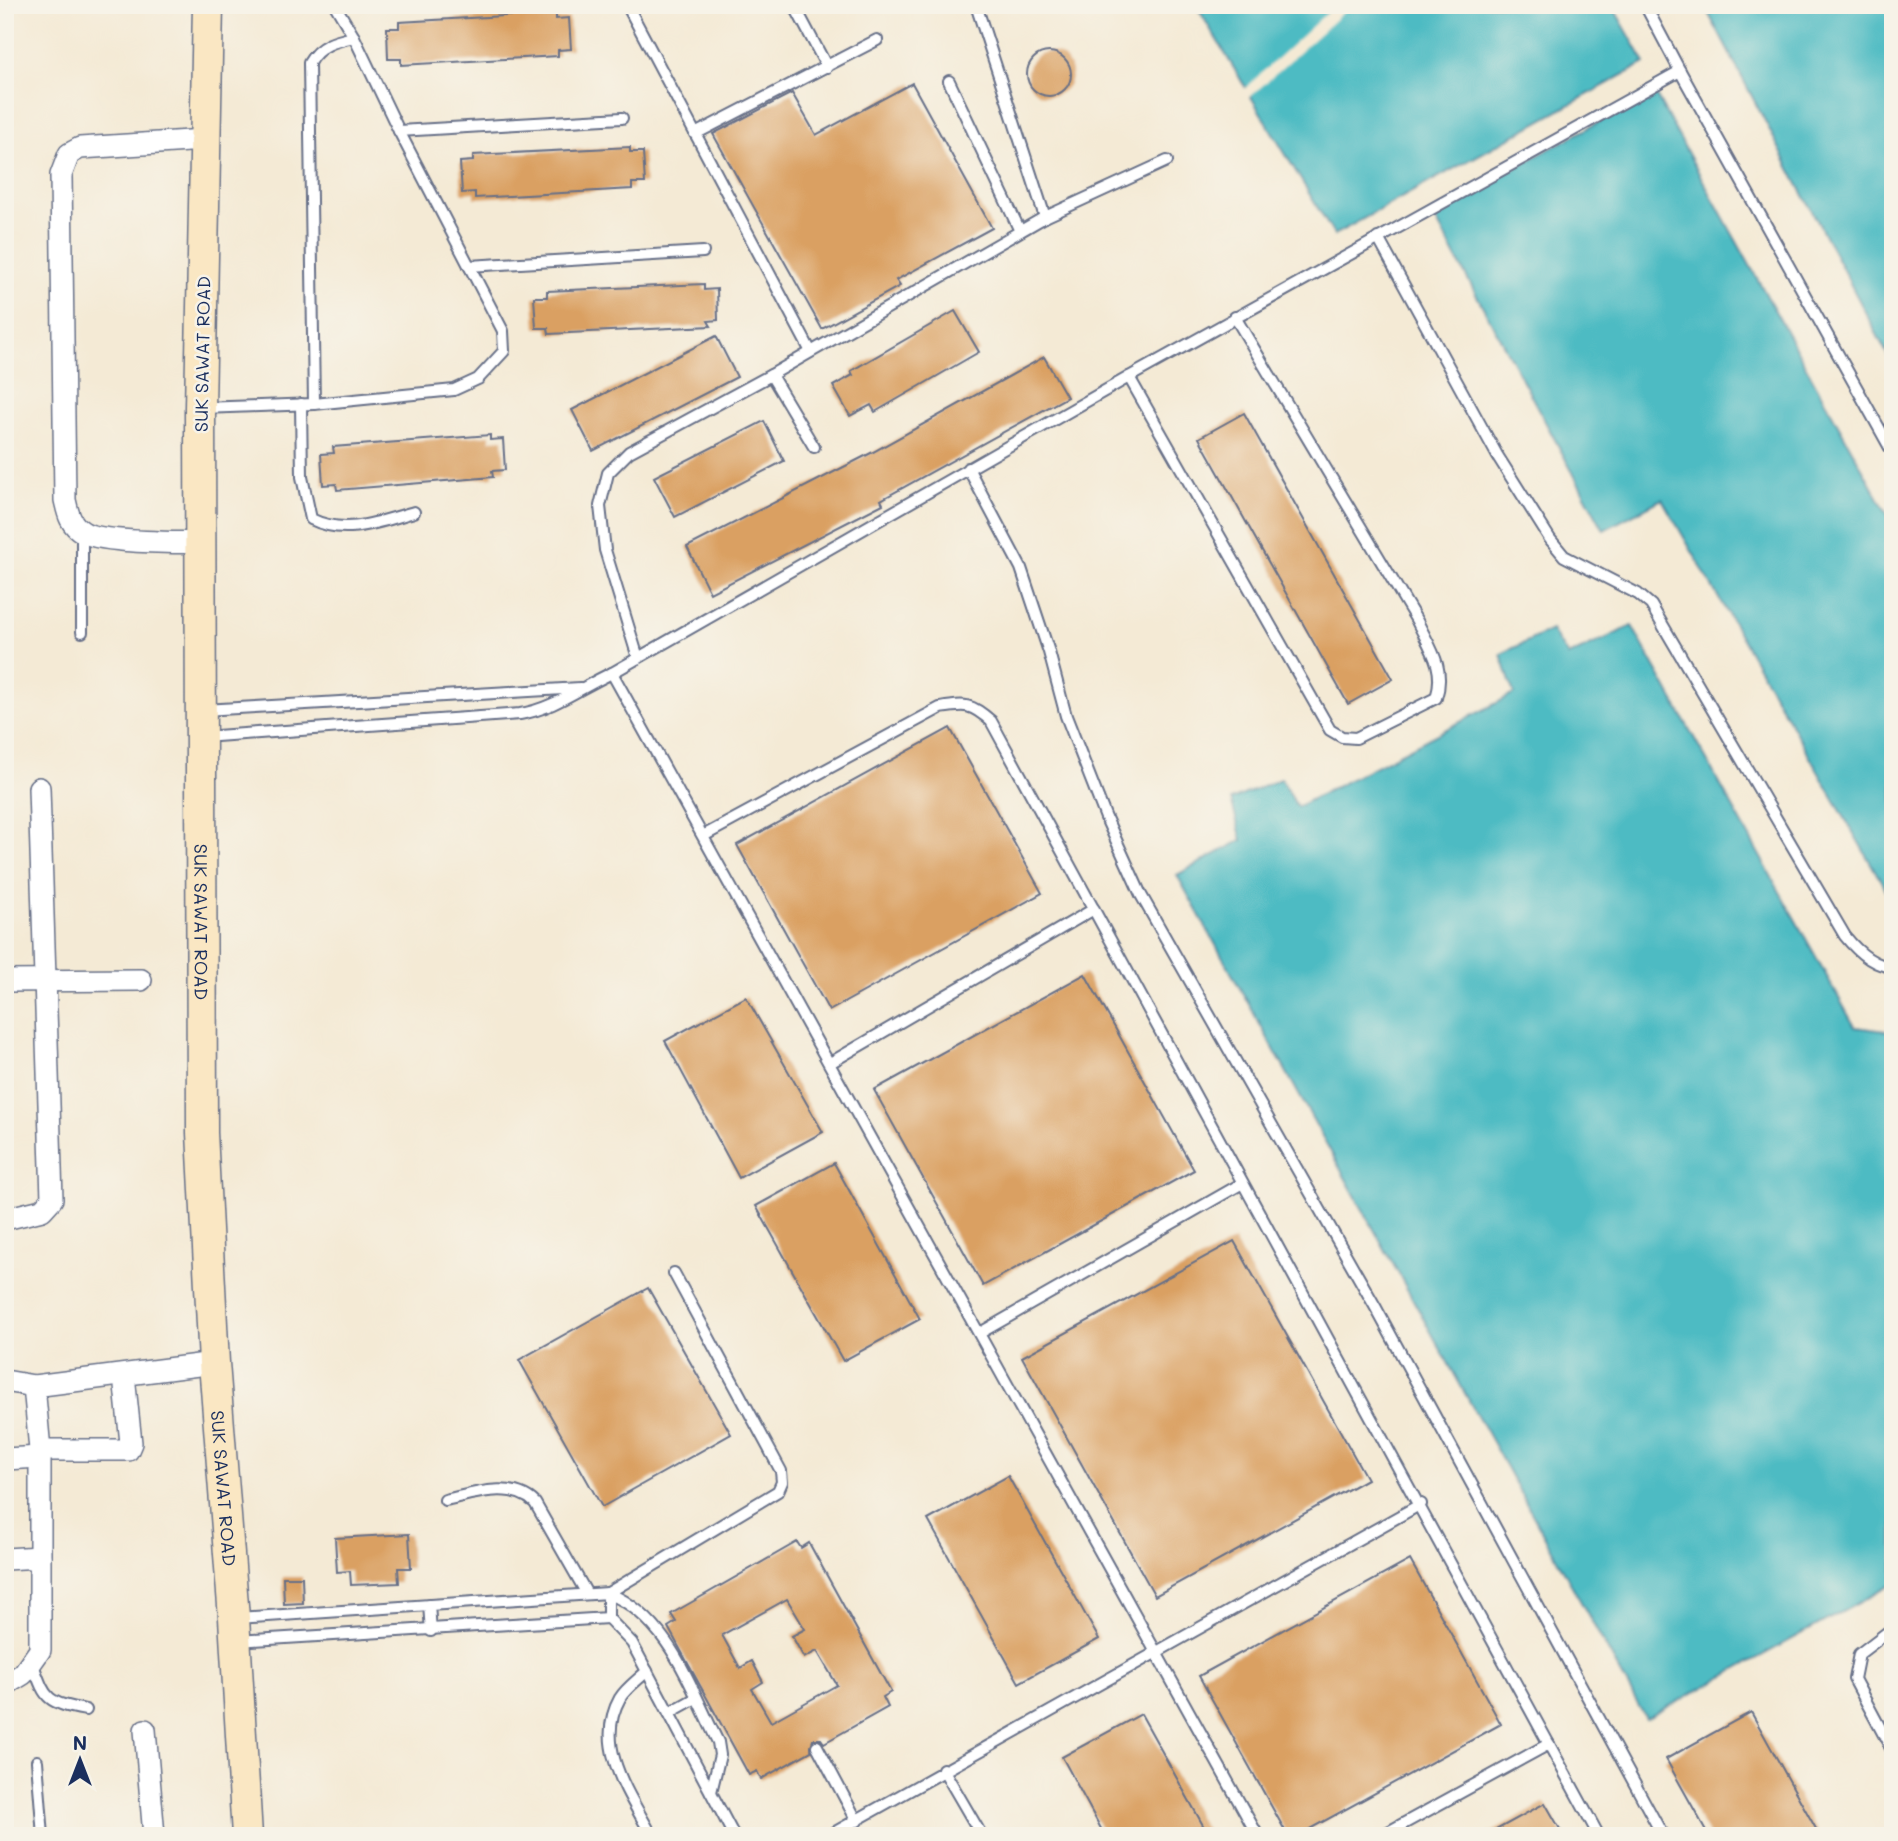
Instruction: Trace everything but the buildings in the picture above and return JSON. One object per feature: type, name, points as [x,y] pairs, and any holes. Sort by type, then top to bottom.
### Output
[{"type":"main road","name":"SUK SAWAT ROAD","points":[[208,5],[200,408],[203,724],[202,1133],[214,1363],[235,1630],[247,1836]]},
{"type":"street","points":[[201,544],[92,537],[82,532],[68,515],[65,500],[63,164],[69,154],[94,145],[205,140]]},
{"type":"street","points":[[5,1219],[42,1210],[52,1199],[39,788]]},
{"type":"street","points":[[5,981],[141,980]]},
{"type":"street","points":[[5,1381],[34,1386],[214,1363]]},
{"type":"street","points":[[5,1459],[40,1453],[128,1450],[131,1443],[133,1375]]},
{"type":"street","points":[[5,1685],[23,1674],[40,1650],[40,1453],[34,1386]]},
{"type":"street","points":[[5,1559],[40,1557]]},
{"type":"street","points":[[145,1730],[154,1836]]},
{"type":"lane","points":[[200,408],[314,404],[454,390],[478,379],[504,351],[503,331],[399,131],[354,37],[335,5]]},
{"type":"lane","points":[[627,5],[810,350]]},
{"type":"lane","points":[[794,5],[827,67]]},
{"type":"lane","points":[[976,5],[1045,217]]},
{"type":"lane","points":[[1645,5],[1893,453]]},
{"type":"lane","points":[[314,404],[309,63],[315,52],[332,41],[354,37]]},
{"type":"lane","points":[[695,134],[877,40]]},
{"type":"lane","points":[[203,724],[520,714],[556,704],[1235,317],[1680,71]]},
{"type":"lane","points":[[949,81],[1020,231]]},
{"type":"lane","points":[[399,131],[622,118]]},
{"type":"lane","points":[[638,658],[605,550],[600,506],[608,473],[629,452],[771,375],[810,350],[1045,217],[1167,161]]},
{"type":"lane","points":[[1378,238],[1497,455],[1550,540],[1564,556],[1638,594],[1651,605],[1845,936],[1858,952],[1884,967],[1893,967]]},
{"type":"lane","points":[[469,266],[703,252]]},
{"type":"lane","points":[[1129,377],[1330,730],[1342,737],[1356,738],[1436,698],[1441,683],[1440,668],[1417,621],[1235,317]]},
{"type":"lane","points":[[771,375],[814,447]]},
{"type":"lane","points":[[301,404],[302,477],[311,519],[328,527],[357,528],[414,512]]},
{"type":"lane","points":[[968,468],[1021,568],[1049,652],[1066,716],[1140,895],[1390,1331],[1663,1836]]},
{"type":"lane","points":[[82,532],[82,632]]},
{"type":"lane","points":[[612,673],[705,835],[1258,1836]]},
{"type":"lane","points":[[203,724],[580,688]]},
{"type":"lane","points":[[705,835],[940,708],[964,704],[977,708],[991,721],[1241,1184],[1421,1504],[1599,1836]]},
{"type":"lane","points":[[830,1063],[1094,909]]},
{"type":"lane","points":[[980,1333],[1241,1184]]},
{"type":"lane","points":[[235,1630],[429,1605],[608,1592],[778,1491],[782,1482],[780,1471],[674,1273]]},
{"type":"lane","points":[[445,1500],[494,1490],[526,1494],[535,1503],[587,1594]]},
{"type":"lane","points":[[828,1836],[943,1769],[1421,1504]]},
{"type":"lane","points":[[608,1592],[608,1618],[632,1643],[734,1836]]},
{"type":"lane","points":[[608,1592],[641,1612],[670,1646],[718,1742],[720,1755],[711,1792]]},
{"type":"lane","points":[[429,1605],[431,1631]]},
{"type":"lane","points":[[235,1630],[431,1631],[608,1618]]},
{"type":"lane","points":[[1893,1628],[1858,1654],[1854,1679],[1893,1752]]},
{"type":"lane","points":[[32,1662],[45,1697],[53,1704],[86,1710]]},
{"type":"lane","points":[[647,1671],[621,1697],[612,1722],[611,1741],[613,1765],[652,1836]]},
{"type":"lane","points":[[669,1713],[696,1698]]},
{"type":"lane","points":[[1381,1836],[1549,1744]]},
{"type":"lane","points":[[817,1746],[857,1821]]},
{"type":"lane","points":[[37,1762],[43,1836]]},
{"type":"lane","points":[[943,1769],[982,1836]]},
{"type":"water","points":[[1196,5],[1612,5],[1645,63],[1334,235]]},
{"type":"water","points":[[1704,5],[1893,5],[1893,365]]},
{"type":"water","points":[[1654,92],[1893,524],[1893,902],[1662,499],[1604,530],[1432,213]]},
{"type":"water","points":[[1632,626],[1855,1027],[1893,1032],[1893,1584],[1646,1719],[1177,875],[1242,840],[1231,800],[1281,779],[1297,807],[1514,694],[1501,654],[1551,630],[1568,656]]},
{"type":"pier","points":[[1335,5],[1351,5],[1248,99],[1243,90]]}]
